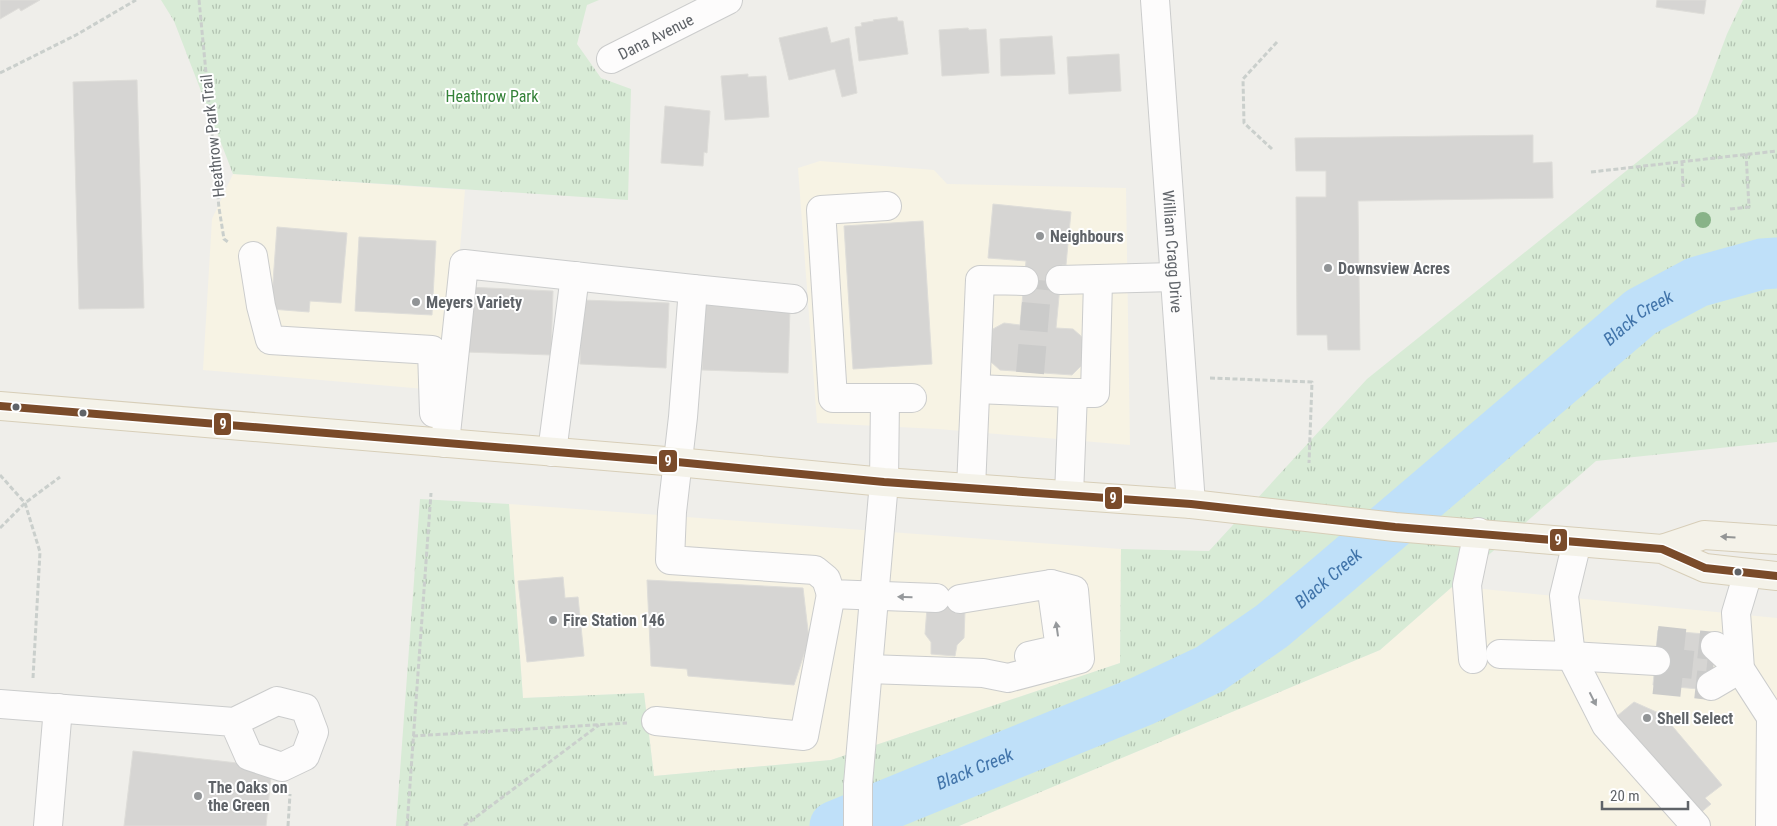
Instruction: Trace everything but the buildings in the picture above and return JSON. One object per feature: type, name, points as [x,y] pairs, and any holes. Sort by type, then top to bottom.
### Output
[{"type":"main road","points":[[0,406],[677,462],[884,482],[1191,504],[1321,519],[1662,549],[1705,568],[1777,576]]},
{"type":"main road","points":[[1662,549],[1704,536],[1777,540]]},
{"type":"street","name":"Dana Avenue","points":[[611,59],[728,0]]},
{"type":"street","name":"William Cragg Drive","points":[[1155,0],[1191,504]]},
{"type":"street","points":[[886,206],[821,210],[832,398],[912,398]]},
{"type":"street","points":[[252,256],[261,306],[270,340],[432,350],[440,442]]},
{"type":"street","points":[[440,442],[464,264],[793,299]]},
{"type":"street","points":[[552,452],[575,276]]},
{"type":"street","points":[[1060,280],[1098,281],[1174,277]]},
{"type":"street","points":[[971,488],[980,280],[1024,281]]},
{"type":"street","points":[[976,389],[1029,382],[1073,393],[1095,393],[1098,281]]},
{"type":"street","points":[[656,721],[804,736],[831,594],[826,579],[815,570],[670,560],[693,289]]},
{"type":"street","points":[[1069,495],[1073,393]]},
{"type":"street","points":[[858,826],[858,784],[884,482],[885,398]]},
{"type":"street","points":[[1473,659],[1467,585],[1478,532]]},
{"type":"street","points":[[1577,542],[1564,596],[1571,656],[1606,725],[1696,826]]},
{"type":"street","points":[[1748,573],[1736,612],[1740,669],[1774,717],[1770,826]]},
{"type":"street","points":[[831,594],[948,598],[1051,584],[1060,649],[1005,662],[983,673],[868,669]]},
{"type":"street","points":[[1500,654],[1656,660]]},
{"type":"street","points":[[1713,666],[1740,669]]},
{"type":"street","points":[[0,704],[234,722]]},
{"type":"street","points":[[45,707],[48,826]]},
{"type":"path","points":[[0,73],[76,35],[136,0]]},
{"type":"path","name":"Heathrow Park Trail","points":[[200,0],[224,239],[252,256]]},
{"type":"path","points":[[1272,149],[1244,123],[1243,79],[1277,42]]},
{"type":"path","points":[[1591,172],[1777,151]]},
{"type":"path","points":[[1730,209],[1749,207],[1746,153]]},
{"type":"path","points":[[1682,161],[1683,187]]},
{"type":"path","points":[[1182,377],[1312,382],[1309,463]]},
{"type":"path","points":[[0,475],[25,503],[40,552],[45,707]]},
{"type":"path","points":[[0,528],[25,503],[60,476]]},
{"type":"path","points":[[407,826],[431,493]]},
{"type":"path","points":[[413,736],[656,721]]},
{"type":"path","points":[[464,826],[599,725]]},
{"type":"shaded area","points":[[820,161],[934,170],[947,184],[1126,188],[1130,445],[938,429],[817,423],[798,168]]},
{"type":"shaded area","points":[[233,174],[465,190],[448,391],[203,370],[212,219]]},
{"type":"shaded area","points":[[509,504],[1121,549],[1120,663],[831,760],[654,776],[644,693],[523,698]]},
{"type":"shaded area","points":[[1453,586],[1777,618],[1777,826],[959,826],[1380,650]]},
{"type":"green space","name":"Heathrow Park","points":[[161,0],[599,0],[587,5],[577,44],[601,78],[631,89],[628,200],[233,174],[174,21]]},
{"type":"green space","points":[[1743,0],[1777,0],[1777,442],[1596,461],[1380,650],[959,826],[396,826],[420,499],[509,504],[523,698],[644,693],[654,776],[831,760],[1120,663],[1121,549],[1209,551],[1367,379],[1697,114],[1727,34]]},
{"type":"waterway","name":"Black Creek","points":[[835,826],[1142,701],[1210,669],[1272,626],[1641,312],[1697,282],[1762,264],[1777,263]]},
{"type":"tunnel","points":[[1030,373],[1038,280]]},
{"type":"tunnel","points":[[1657,640],[1715,646]]},
{"type":"tunnel","points":[[1665,662],[1713,667]]},
{"type":"tunnel","points":[[1654,680],[1711,686]]},
{"type":"transit line","name":"9","points":[[0,406],[677,462],[884,482],[1191,504],[1395,527],[1662,549],[1705,568],[1777,576]]},
{"type":"place","name":"Neighbours","points":[[1040,236]]},
{"type":"place","name":"Downsview Acres","points":[[1328,268]]},
{"type":"place","name":"Meyers Variety","points":[[416,302]]},
{"type":"place","name":"Fire Station 146","points":[[553,620]]},
{"type":"place","name":"Shell Select","points":[[1647,718]]},
{"type":"place","name":"The Oaks on the Green","points":[[198,796]]}]
